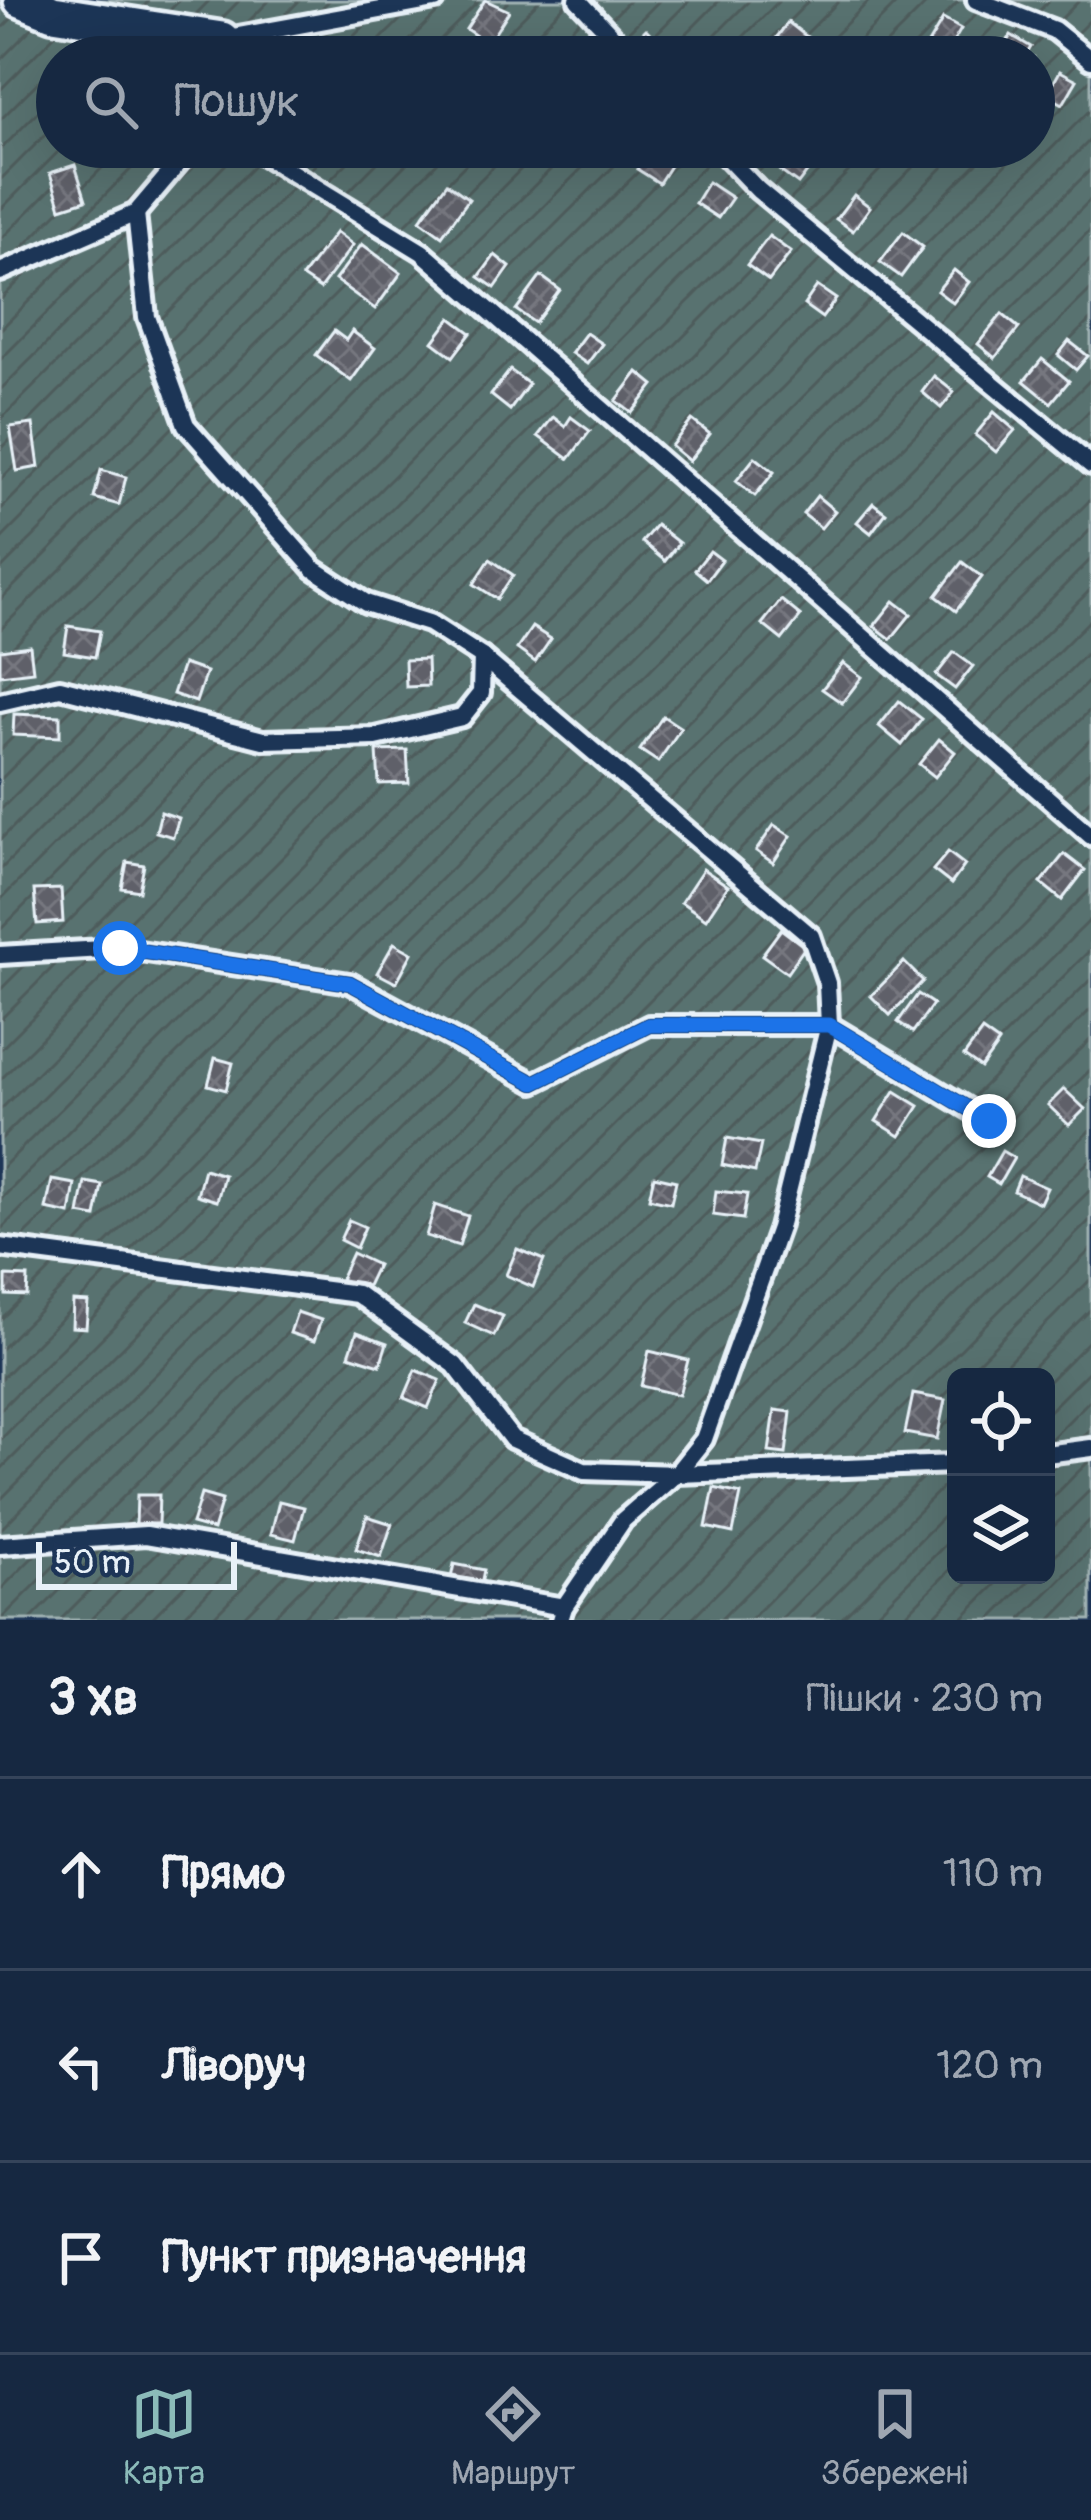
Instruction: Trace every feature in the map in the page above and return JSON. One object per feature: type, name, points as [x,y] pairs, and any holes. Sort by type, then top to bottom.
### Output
[{"type":"street","points":[[21,0],[53,13],[164,36]]},
{"type":"lane","points":[[275,36],[434,0]]},
{"type":"lane","points":[[578,0],[612,36]]},
{"type":"lane","points":[[976,0],[1054,30],[1091,60]]},
{"type":"lane","points":[[0,272],[136,213],[174,168]]},
{"type":"lane","points":[[285,168],[422,251],[1091,836]]},
{"type":"lane","points":[[737,168],[1091,465]]},
{"type":"lane","points":[[0,1545],[146,1535],[562,1614],[623,1520],[676,1474],[704,1439],[779,1228],[829,1025],[827,983],[811,936],[482,657],[429,623],[366,603],[314,569],[186,425],[147,317],[136,213]]},
{"type":"lane","points":[[0,702],[60,688],[263,740],[376,736],[462,717],[482,693],[482,657]]},
{"type":"lane","points":[[0,955],[120,948],[350,983],[534,1083],[649,1025],[829,1025],[989,1121]]},
{"type":"lane","points":[[0,1246],[357,1294],[455,1365],[512,1439],[584,1471],[676,1474],[947,1464]]},
{"type":"lane","points":[[1055,1453],[1091,1448]]},
{"type":"green space","points":[[0,0],[1091,0],[1091,1620],[0,1620]]},
{"type":"building","points":[[485,0],[509,11],[493,36],[476,36],[466,29]]},
{"type":"building","points":[[943,19],[961,29],[957,36],[933,36]]},
{"type":"building","points":[[788,22],[806,36],[778,36]]},
{"type":"building","points":[[1060,71],[1077,80],[1063,104],[1055,100]]},
{"type":"building","points":[[76,168],[86,200],[61,208],[50,173]]},
{"type":"building","points":[[638,168],[669,168],[659,183]]},
{"type":"building","points":[[782,168],[810,168],[798,184],[780,171]]},
{"type":"building","points":[[708,182],[732,198],[718,218],[695,203]]},
{"type":"building","points":[[447,183],[469,199],[442,236],[420,220]]},
{"type":"building","points":[[854,195],[870,207],[853,231],[836,219]]},
{"type":"building","points":[[336,232],[353,245],[320,289],[302,277]]},
{"type":"building","points":[[903,232],[923,247],[901,277],[880,262]]},
{"type":"building","points":[[769,236],[791,252],[769,281],[747,265]]},
{"type":"building","points":[[362,244],[401,273],[375,309],[335,280]]},
{"type":"building","points":[[495,255],[510,267],[495,288],[479,277]]},
{"type":"building","points":[[954,270],[969,282],[953,303],[937,291]]},
{"type":"building","points":[[541,276],[560,290],[535,323],[516,310]]},
{"type":"building","points":[[817,286],[836,299],[822,318],[804,305]]},
{"type":"building","points":[[1002,314],[1019,328],[995,358],[978,344]]},
{"type":"building","points":[[451,318],[471,333],[453,357],[433,342]]},
{"type":"building","points":[[334,331],[346,340],[352,331],[375,348],[351,381],[316,355]]},
{"type":"building","points":[[586,333],[602,344],[587,364],[571,353]]},
{"type":"building","points":[[1069,341],[1088,356],[1076,370],[1058,355]]},
{"type":"building","points":[[1042,359],[1069,381],[1051,403],[1024,381]]},
{"type":"building","points":[[510,370],[529,384],[510,410],[491,395]]},
{"type":"building","points":[[638,372],[654,385],[632,413],[616,401]]},
{"type":"building","points":[[934,376],[954,392],[941,408],[922,392]]},
{"type":"building","points":[[994,412],[1015,430],[996,452],[975,435]]},
{"type":"building","points":[[553,417],[565,426],[571,417],[590,431],[569,459],[538,436]]},
{"type":"building","points":[[692,420],[710,434],[689,461],[671,446]]},
{"type":"building","points":[[33,424],[39,467],[17,471],[10,427]]},
{"type":"building","points":[[755,457],[774,472],[755,496],[736,481]]},
{"type":"building","points":[[101,470],[126,477],[119,505],[94,498]]},
{"type":"building","points":[[817,496],[835,511],[821,528],[803,514]]},
{"type":"building","points":[[873,503],[886,513],[871,533],[857,522]]},
{"type":"building","points":[[656,525],[679,543],[665,561],[642,542]]},
{"type":"building","points":[[710,551],[722,560],[707,580],[695,570]]},
{"type":"building","points":[[490,559],[513,575],[497,599],[474,584]]},
{"type":"building","points":[[962,562],[982,577],[956,611],[936,596]]},
{"type":"building","points":[[781,600],[801,616],[782,640],[762,624]]},
{"type":"building","points":[[894,601],[911,614],[891,639],[874,626]]},
{"type":"building","points":[[68,626],[100,631],[95,657],[64,652]]},
{"type":"building","points":[[532,627],[551,639],[535,662],[517,649]]},
{"type":"building","points":[[30,646],[33,671],[0,675],[0,650]]},
{"type":"building","points":[[954,652],[973,666],[955,689],[936,675]]},
{"type":"building","points":[[427,659],[428,686],[406,687],[405,660]]},
{"type":"building","points":[[843,663],[862,677],[842,703],[822,689]]},
{"type":"building","points":[[183,664],[206,672],[196,702],[173,694]]},
{"type":"building","points":[[899,701],[922,719],[902,745],[879,726]]},
{"type":"building","points":[[14,714],[60,716],[60,737],[13,735]]},
{"type":"building","points":[[663,716],[681,728],[658,762],[640,750]]},
{"type":"building","points":[[939,739],[955,752],[935,777],[919,764]]},
{"type":"building","points":[[407,750],[409,783],[379,784],[377,751]]},
{"type":"building","points":[[161,812],[179,818],[173,837],[156,832]]},
{"type":"building","points":[[774,825],[791,836],[773,863],[756,851]]},
{"type":"building","points":[[948,852],[965,865],[951,884],[933,870]]},
{"type":"building","points":[[1064,854],[1085,870],[1062,900],[1041,883]]},
{"type":"building","points":[[127,862],[144,865],[139,891],[122,888]]},
{"type":"building","points":[[703,869],[728,886],[706,919],[681,902]]},
{"type":"building","points":[[61,889],[63,922],[37,924],[34,890]]},
{"type":"building","points":[[781,929],[805,947],[787,973],[762,955]]},
{"type":"building","points":[[394,943],[412,953],[396,983],[377,973]]},
{"type":"building","points":[[904,962],[923,981],[890,1015],[871,996]]},
{"type":"building","points":[[918,994],[933,1004],[913,1032],[898,1022]]},
{"type":"building","points":[[982,1031],[999,1043],[981,1068],[964,1056]]},
{"type":"building","points":[[215,1058],[233,1063],[226,1090],[208,1085]]},
{"type":"building","points":[[1064,1089],[1085,1109],[1069,1125],[1048,1105]]},
{"type":"building","points":[[895,1091],[919,1106],[900,1136],[876,1121]]},
{"type":"building","points":[[727,1138],[761,1144],[755,1172],[722,1165]]},
{"type":"building","points":[[1002,1151],[1014,1158],[999,1184],[987,1177]]},
{"type":"building","points":[[204,1169],[224,1175],[217,1201],[197,1195]]},
{"type":"building","points":[[654,1176],[676,1181],[671,1203],[649,1198]]},
{"type":"building","points":[[1020,1176],[1047,1188],[1040,1203],[1014,1191]]},
{"type":"building","points":[[52,1180],[75,1184],[70,1214],[46,1209]]},
{"type":"building","points":[[85,1182],[102,1185],[96,1217],[79,1214]]},
{"type":"building","points":[[716,1191],[747,1194],[743,1219],[713,1215]]},
{"type":"building","points":[[435,1205],[468,1216],[459,1246],[426,1236]]},
{"type":"building","points":[[349,1220],[365,1227],[356,1248],[340,1240]]},
{"type":"building","points":[[517,1249],[544,1260],[533,1287],[506,1275]]},
{"type":"building","points":[[352,1253],[377,1265],[365,1290],[340,1279]]},
{"type":"building","points":[[6,1276],[28,1277],[27,1296],[6,1295]]},
{"type":"building","points":[[73,1301],[88,1302],[86,1328],[72,1327]]},
{"type":"building","points":[[474,1304],[503,1316],[494,1336],[465,1323]]},
{"type":"building","points":[[297,1312],[321,1320],[314,1341],[290,1333]]},
{"type":"building","points":[[357,1332],[387,1343],[380,1365],[349,1355]]},
{"type":"building","points":[[649,1351],[688,1360],[679,1395],[641,1386]]},
{"type":"building","points":[[416,1370],[440,1380],[428,1408],[404,1398]]},
{"type":"building","points":[[913,1394],[945,1400],[937,1439],[905,1433]]},
{"type":"building","points":[[775,1410],[791,1412],[786,1454],[769,1452]]},
{"type":"building","points":[[714,1488],[741,1494],[733,1533],[706,1527]]},
{"type":"building","points":[[201,1494],[222,1500],[213,1530],[192,1524]]},
{"type":"building","points":[[137,1495],[159,1495],[158,1524],[136,1524]]},
{"type":"building","points":[[279,1501],[304,1507],[295,1540],[271,1534]]},
{"type":"building","points":[[367,1516],[392,1524],[381,1557],[356,1549]]},
{"type":"building","points":[[454,1564],[484,1570],[481,1584],[451,1578]]},
{"type":"route","points":[[120,948],[350,983],[534,1083],[649,1025],[829,1025],[989,1121]]}]
